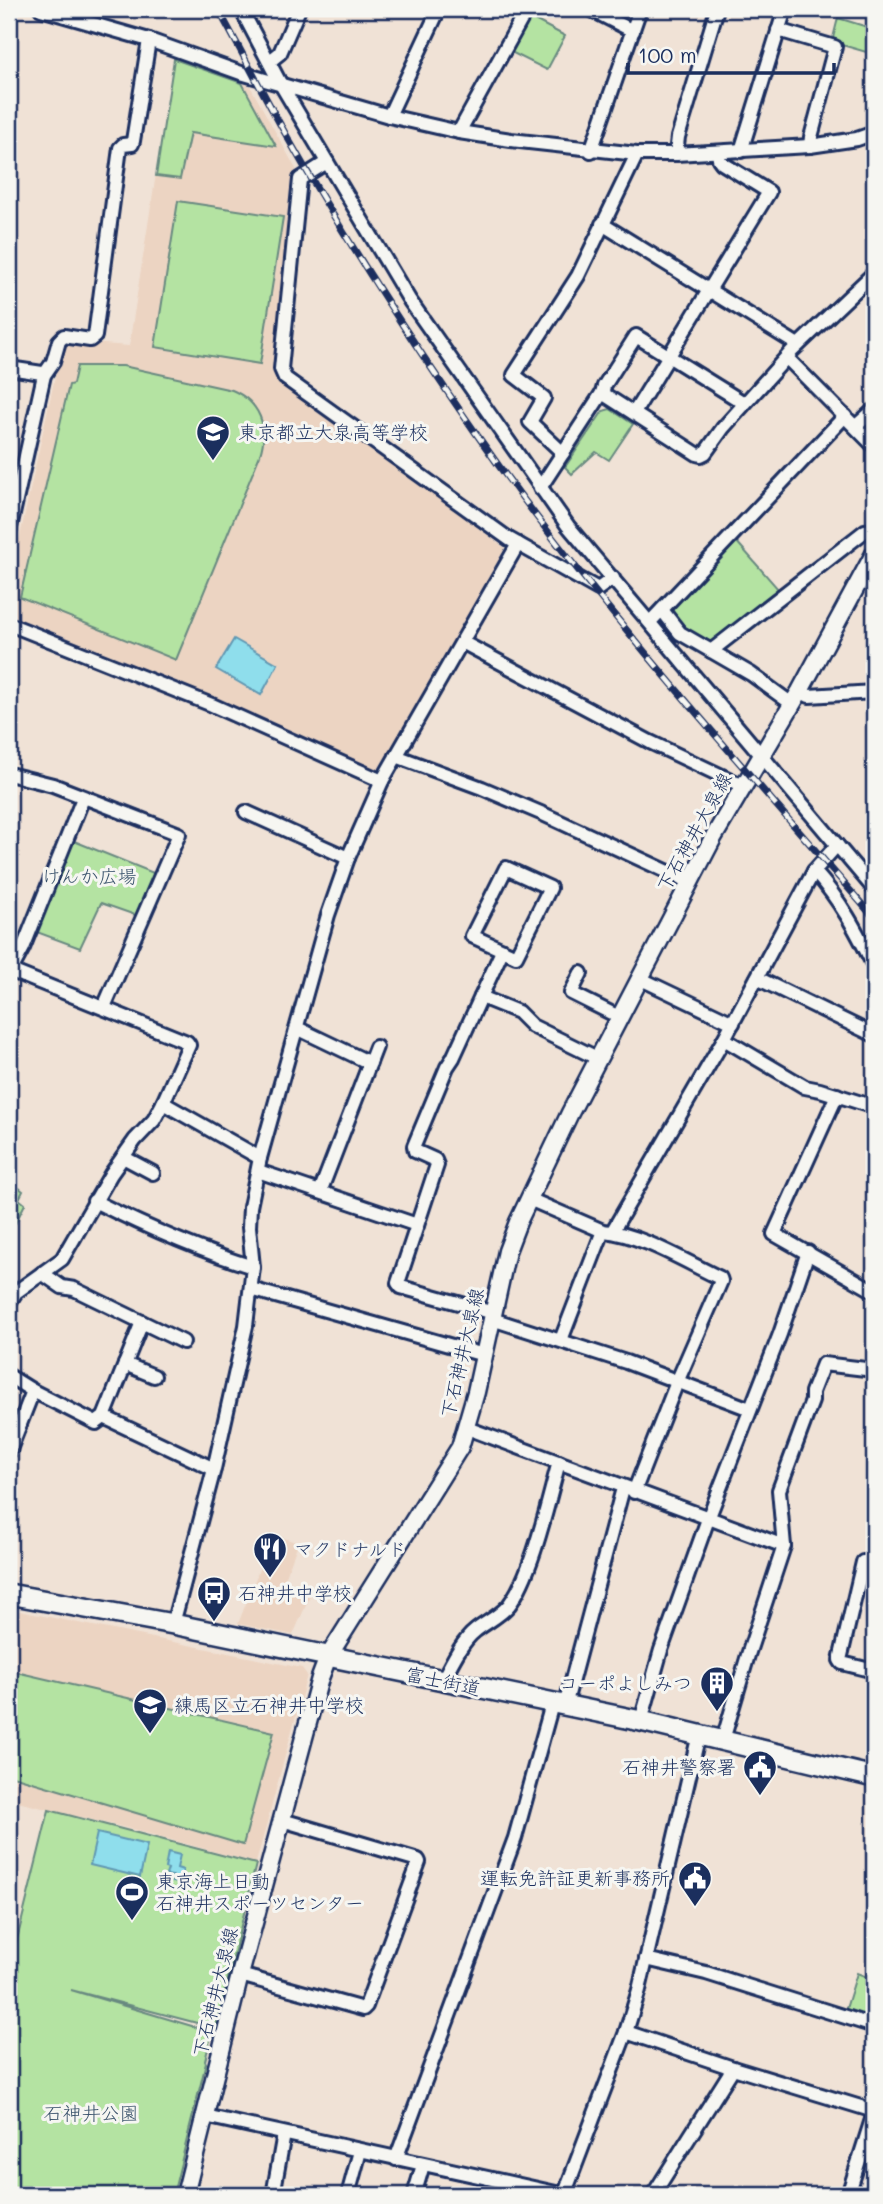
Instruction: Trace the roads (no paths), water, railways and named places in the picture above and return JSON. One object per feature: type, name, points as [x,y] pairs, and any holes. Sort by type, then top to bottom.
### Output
[{"type":"main road","name":"下石神井大泉線","points":[[185,2195],[240,1975],[320,1678],[328,1657],[460,1447],[467,1428],[508,1251],[529,1199],[597,1058],[690,882],[874,554]]},
{"type":"main road","name":"富士街道","points":[[9,1594],[173,1624],[641,1721],[874,1777]]},
{"type":"street","points":[[40,9],[58,11],[241,72],[389,116],[460,132],[637,154],[718,153],[810,146],[857,139],[874,133]]},
{"type":"street","points":[[242,9],[280,83],[410,301],[540,488],[568,526],[874,889]]},
{"type":"street","points":[[270,61],[280,53],[299,9]]},
{"type":"street","points":[[389,116],[439,9]]},
{"type":"street","points":[[460,132],[527,9]]},
{"type":"street","points":[[590,9],[633,31]]},
{"type":"street","points":[[591,150],[640,9]]},
{"type":"street","points":[[676,154],[678,137],[717,9]]},
{"type":"street","points":[[741,151],[785,9]]},
{"type":"street","points":[[778,30],[835,47],[810,146]]},
{"type":"street","points":[[9,532],[14,489],[44,375],[53,362],[60,337],[90,340],[95,336],[120,148],[122,145],[132,144],[133,141],[149,40]]},
{"type":"street","points":[[634,413],[769,192],[722,163],[718,153]]},
{"type":"street","points":[[563,453],[530,422],[544,398],[514,375],[566,298],[637,154]]},
{"type":"street","points":[[327,162],[300,179],[281,369],[283,374],[517,544],[598,589],[613,578]]},
{"type":"street","points":[[602,224],[798,345]]},
{"type":"street","points":[[602,393],[701,455],[744,403],[798,345],[874,273]]},
{"type":"street","points":[[540,488],[636,336],[744,403]]},
{"type":"street","points":[[787,358],[874,446]]},
{"type":"street","points":[[9,368],[44,375]]},
{"type":"street","points":[[856,426],[874,410]]},
{"type":"street","points":[[650,622],[845,416]]},
{"type":"street","points":[[711,651],[865,531],[874,530]]},
{"type":"street","points":[[173,1624],[214,1469],[246,1326],[253,1267],[248,1227],[259,1165],[328,915],[348,858],[382,781],[517,544]]},
{"type":"street","points":[[662,610],[680,633],[796,697],[874,692]]},
{"type":"street","points":[[9,624],[212,705],[382,781]]},
{"type":"street","points":[[462,642],[639,737],[743,786]]},
{"type":"street","points":[[396,756],[543,814],[690,882]]},
{"type":"street","points":[[9,775],[53,785],[179,834],[104,1007]]},
{"type":"street","points":[[9,1303],[16,1292],[62,1258],[94,1201],[163,1103],[188,1049],[187,1042],[9,971],[23,948],[83,798]]},
{"type":"street","points":[[246,812],[348,858]]},
{"type":"street","points":[[561,1340],[608,1232],[724,1039],[814,871],[837,845]]},
{"type":"street","points":[[506,868],[550,888],[518,954],[514,956],[502,951],[472,936],[506,868]]},
{"type":"street","points":[[814,871],[848,915],[874,966]]},
{"type":"street","points":[[502,951],[447,1067],[414,1146],[415,1151],[435,1160],[438,1165],[399,1285],[561,1340],[750,1409]]},
{"type":"street","points":[[581,973],[571,993],[619,1017]]},
{"type":"street","points":[[639,978],[733,1023]]},
{"type":"street","points":[[757,978],[874,1034]]},
{"type":"street","points":[[481,997],[518,1012],[532,1026],[597,1058]]},
{"type":"street","points":[[297,1028],[370,1063]]},
{"type":"street","points":[[724,1039],[805,1087],[874,1107]]},
{"type":"street","points":[[320,1192],[376,1047]]},
{"type":"street","points":[[837,1095],[774,1234],[874,1291]]},
{"type":"street","points":[[163,1103],[259,1165],[320,1192],[417,1225]]},
{"type":"street","points":[[123,1157],[153,1173]]},
{"type":"street","points":[[396,2159],[515,1838],[629,1490],[721,1281],[720,1278],[648,1244],[608,1232],[529,1199]]},
{"type":"street","points":[[94,1201],[160,1234],[253,1267]]},
{"type":"street","points":[[641,1721],[660,1650],[780,1335],[808,1252]]},
{"type":"street","points":[[42,1273],[62,1287],[74,1289],[183,1342]]},
{"type":"street","points":[[251,1289],[484,1355]]},
{"type":"street","points":[[9,1376],[96,1423],[104,1417],[142,1322]]},
{"type":"street","points":[[125,1364],[154,1376]]},
{"type":"street","points":[[723,1740],[784,1546],[779,1490],[813,1401],[812,1392],[823,1364],[874,1370]]},
{"type":"street","points":[[9,1452],[33,1391]]},
{"type":"street","points":[[104,1417],[214,1469]]},
{"type":"street","points":[[467,1428],[784,1546]]},
{"type":"street","points":[[442,1681],[469,1637],[498,1616],[516,1594],[536,1543],[559,1462]]},
{"type":"street","points":[[874,1562],[863,1562],[840,1660],[842,1663],[874,1671]]},
{"type":"street","points":[[205,2116],[564,2195],[626,2032],[658,1917],[699,1734]]},
{"type":"street","points":[[240,1975],[363,2009],[419,1862],[282,1820]]},
{"type":"street","points":[[646,1959],[706,1973],[874,2026]]},
{"type":"street","points":[[626,2032],[874,2112],[848,2195]]},
{"type":"street","points":[[653,2195],[733,2068]]},
{"type":"street","points":[[273,2195],[284,2134]]},
{"type":"street","points":[[348,2195],[360,2151]]},
{"type":"street","points":[[414,2195],[423,2165]]},
{"type":"water","points":[[234,639],[278,664],[261,695],[216,669]]},
{"type":"water","points":[[97,1833],[147,1845],[140,1877],[90,1865]]},
{"type":"water","points":[[168,1852],[180,1855],[177,1868],[183,1870],[179,1883],[172,1882],[173,1876],[166,1875]]},
{"type":"railway","points":[[218,9],[335,219],[415,344],[499,466],[635,640],[874,918]]},
{"type":"place","name":"東京都立大泉高等学校","points":[[213,462]]},
{"type":"place","name":"マクドナルド","points":[[270,1579]]},
{"type":"place","name":"石神井中学校","points":[[214,1623]]},
{"type":"place","name":"コーポよしみつ","points":[[717,1713]]},
{"type":"place","name":"練馬区立石神井中学校","points":[[150,1735]]},
{"type":"place","name":"石神井警察署","points":[[760,1797]]},
{"type":"place","name":"運転免許証更新事務所","points":[[695,1908]]},
{"type":"place","name":"東京海上日動 石神井スポーツセンター","points":[[132,1922]]},
{"type":"park label","name":"けんか広場","points":[[89,876]]},
{"type":"park label","name":"石神井公園","points":[[91,2113]]}]
